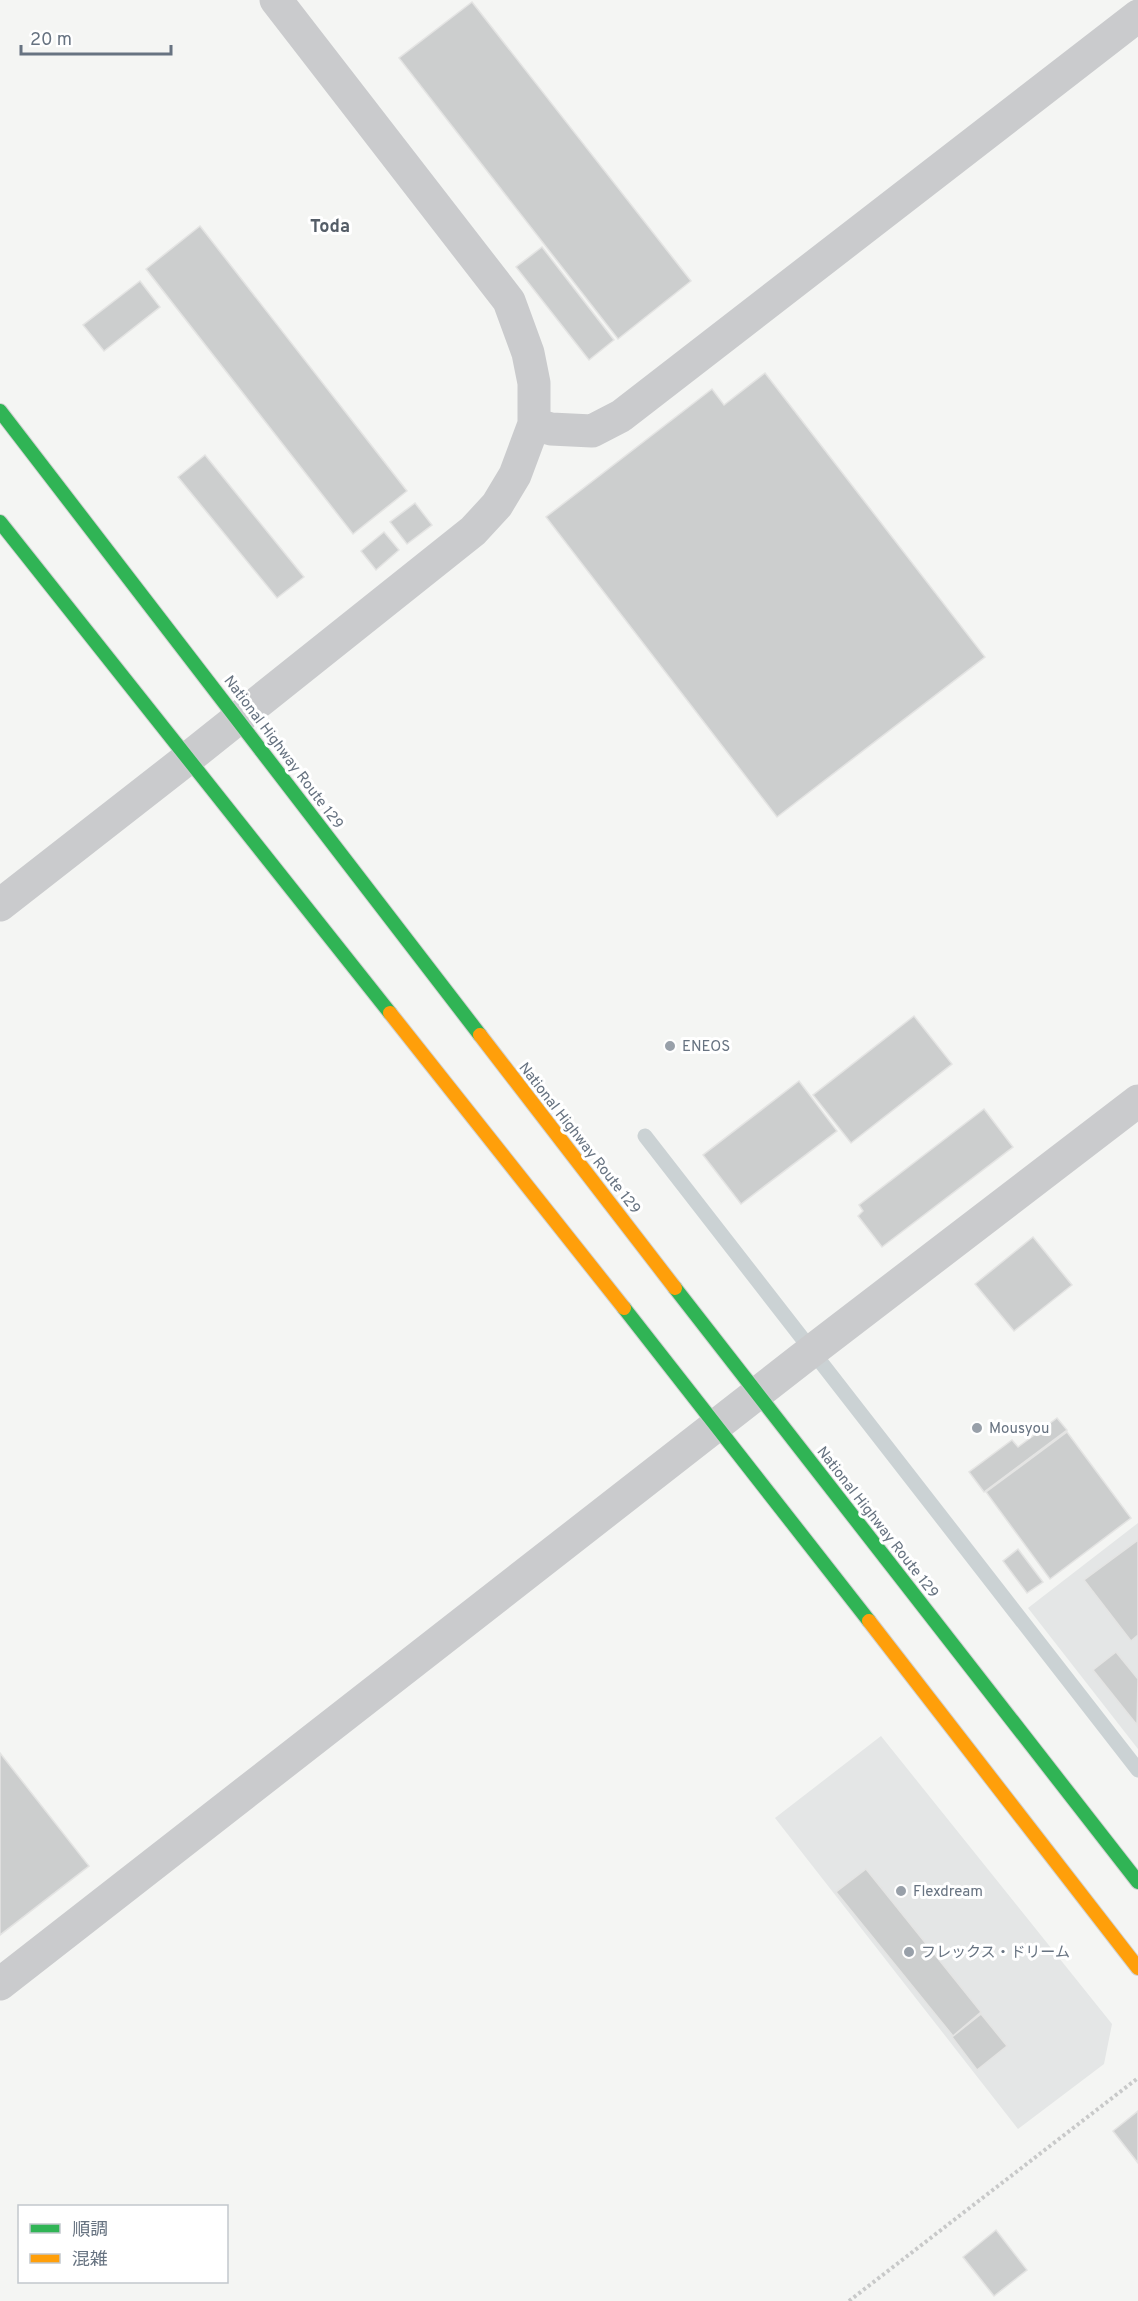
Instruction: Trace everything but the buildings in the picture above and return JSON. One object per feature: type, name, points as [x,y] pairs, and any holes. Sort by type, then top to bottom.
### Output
[{"type":"highway","name":"National Highway Route 129","points":[[0,411],[756,1394],[1138,1882]]},
{"type":"highway","points":[[0,522],[717,1425],[1138,1968]]},
{"type":"street","points":[[0,905],[473,531],[497,506],[515,476],[534,424],[534,383],[528,353],[509,301],[276,0]]},
{"type":"street","points":[[534,424],[551,429],[592,430],[621,417],[1138,15]]},
{"type":"street","points":[[0,1984],[756,1394],[1138,1101]]},
{"type":"path","points":[[849,2301],[1138,2078]]},
{"type":"shaded area","points":[[1138,1523],[1138,1749],[1028,1608]]},
{"type":"shaded area","points":[[881,1736],[1112,2024],[1104,2064],[1018,2129],[775,1818]]},
{"type":"waterway","points":[[645,1136],[1138,1770]]},
{"type":"traffic: fast","points":[[0,411],[480,1035]]},
{"type":"traffic: fast","points":[[0,522],[390,1013]]},
{"type":"traffic: fast","points":[[675,1288],[1138,1882]]},
{"type":"traffic: fast","points":[[624,1308],[869,1621]]},
{"type":"traffic: slow","points":[[390,1013],[624,1308]]},
{"type":"traffic: slow","points":[[480,1035],[675,1288]]},
{"type":"traffic: slow","points":[[869,1621],[1138,1968]]},
{"type":"place","name":"ENEOS","points":[[670,1046]]},
{"type":"place","name":"Mousyou","points":[[977,1428]]},
{"type":"place","name":"Flexdream","points":[[901,1891]]},
{"type":"place","name":"フレックス・ドリーム","points":[[909,1952]]},
{"type":"district","name":"Toda","points":[[330,226]]}]
